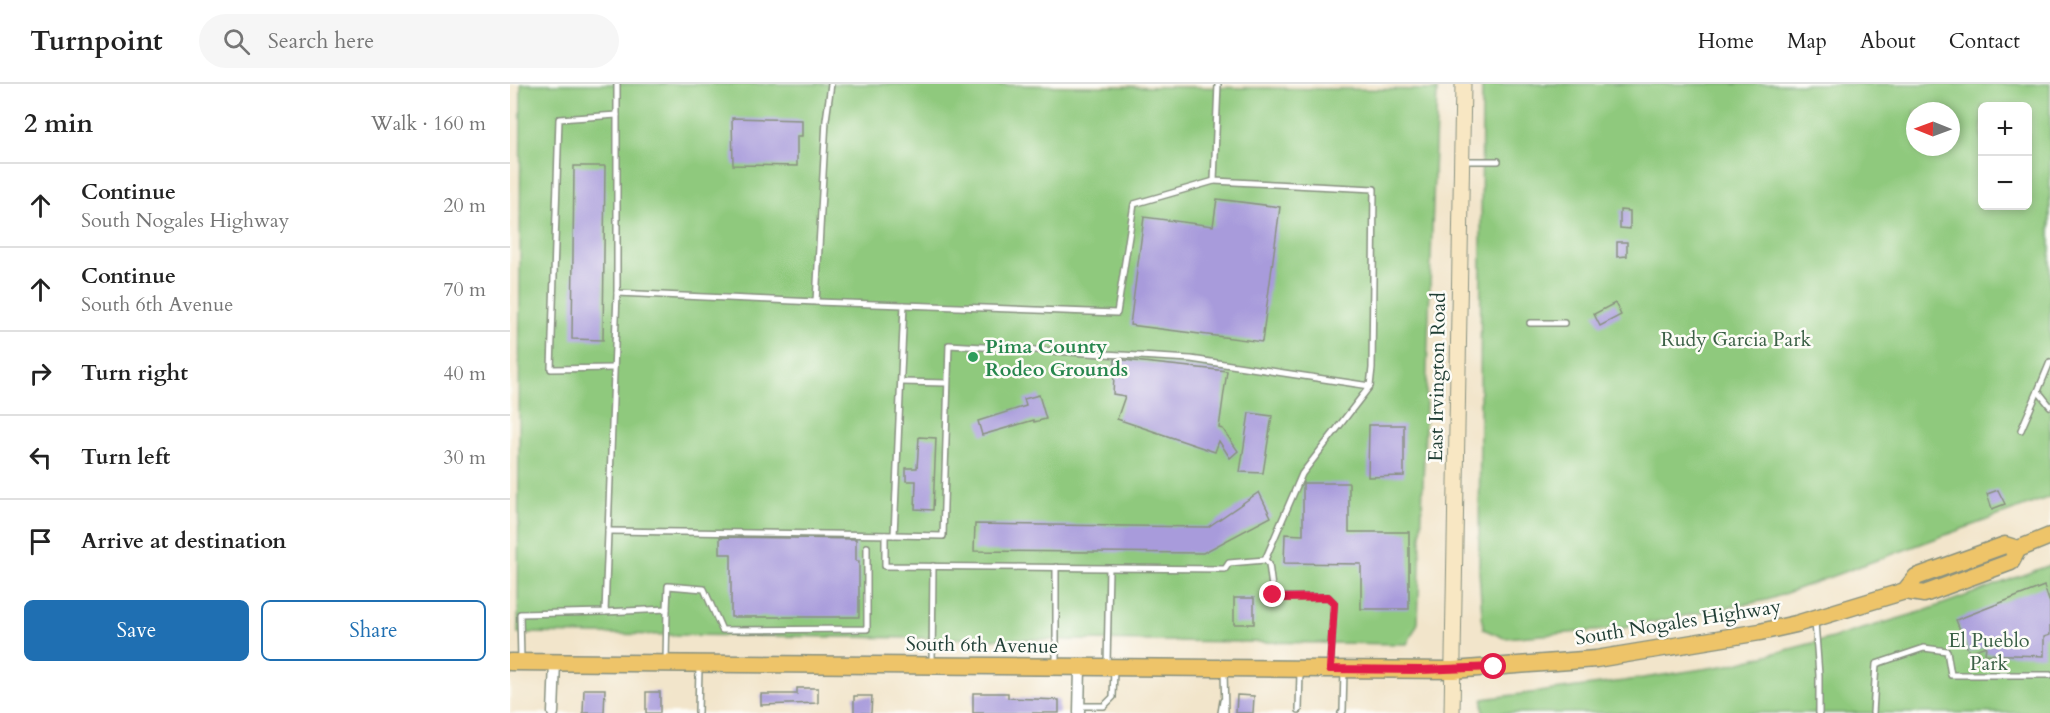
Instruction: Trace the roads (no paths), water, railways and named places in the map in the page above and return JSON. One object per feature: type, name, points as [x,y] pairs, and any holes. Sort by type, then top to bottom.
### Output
[{"type":"main road","name":"East Irvington Road","points":[[1452,713],[1463,84]]},
{"type":"main road","name":"South Nogales Highway","points":[[1453,670],[1596,659],[1760,632],[1905,591],[1924,594],[2011,562],[2018,549],[2050,536]]},
{"type":"main road","name":"South 6th Avenue","points":[[515,662],[1453,670]]},
{"type":"street","points":[[553,713],[555,662]]},
{"type":"street","points":[[1079,709],[1080,667]]},
{"type":"lane","points":[[605,612],[617,293],[617,84]]},
{"type":"lane","points":[[816,302],[826,120],[831,84]]},
{"type":"lane","points":[[1214,181],[1218,84]]},
{"type":"lane","points":[[614,368],[551,369],[559,119],[617,115]]},
{"type":"lane","points":[[1461,161],[1498,161]]},
{"type":"lane","points":[[617,293],[1117,313],[1134,204],[1214,181],[1374,189],[1370,386],[1302,474],[1265,560]]},
{"type":"lane","points":[[894,535],[904,305]]},
{"type":"lane","points":[[1530,322],[1564,323]]},
{"type":"lane","points":[[608,531],[943,536],[949,345],[1191,359],[1370,386]]},
{"type":"lane","points":[[2021,430],[2050,362]]},
{"type":"lane","points":[[901,382],[947,383]]},
{"type":"lane","points":[[2038,391],[2050,406]]},
{"type":"lane","points":[[885,535],[885,566],[1225,569],[1229,563],[1265,560]]},
{"type":"lane","points":[[666,663],[668,586],[704,589],[722,630],[867,629],[867,547]]},
{"type":"lane","points":[[1265,560],[1269,564],[1273,595],[1277,597],[1328,597],[1334,603],[1337,669],[1343,711],[1341,713]]},
{"type":"lane","points":[[932,666],[933,566]]},
{"type":"lane","points":[[1056,567],[1056,667]]},
{"type":"lane","points":[[1079,709],[1104,706],[1113,697],[1109,568]]},
{"type":"lane","points":[[515,662],[520,614],[667,609]]},
{"type":"lane","points":[[1815,617],[1819,713]]},
{"type":"lane","points":[[1873,713],[1876,664],[1924,648],[1947,651],[1951,675],[2050,675]]},
{"type":"lane","points":[[698,713],[699,663]]},
{"type":"lane","points":[[1223,713],[1224,668]]},
{"type":"lane","points":[[1299,710],[1300,668]]},
{"type":"place","name":"Pima County Rodeo Grounds","points":[[973,357]]},
{"type":"park label","name":"Rudy Garcia Park","points":[[1736,339]]},
{"type":"park label","name":"El Pueblo Park","points":[[1989,652]]}]
